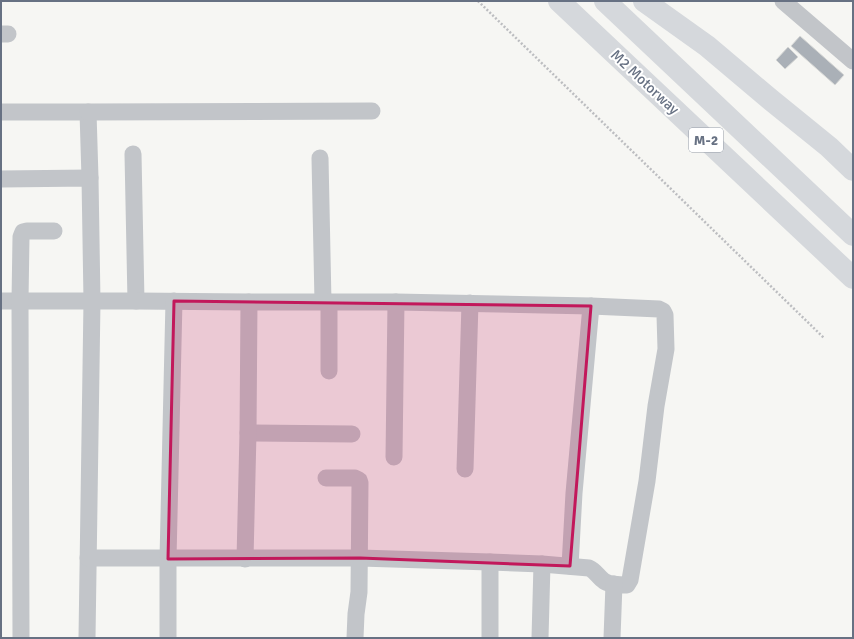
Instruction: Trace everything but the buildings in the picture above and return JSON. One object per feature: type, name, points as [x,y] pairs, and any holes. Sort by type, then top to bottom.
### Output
[{"type":"highway","name":"M2 Motorway","points":[[559,1],[853,278]]},
{"type":"highway","name":"M2 Motorway","points":[[605,1],[853,235]]},
{"type":"highway","points":[[644,1],[707,46],[829,147],[853,170]]},
{"type":"street","points":[[783,1],[853,61]]},
{"type":"street","points":[[1,112],[372,111]]},
{"type":"street","points":[[87,638],[92,301],[88,112]]},
{"type":"street","points":[[133,154],[136,301]]},
{"type":"street","points":[[320,158],[329,371]]},
{"type":"street","points":[[1,179],[90,178]]},
{"type":"street","points":[[21,638],[21,237],[23,232],[28,231],[54,231]]},
{"type":"street","points":[[1,301],[470,303],[659,309],[663,311],[665,315],[666,349],[656,406],[647,481],[630,580],[627,585],[607,583],[603,581],[594,570],[589,568],[542,564],[360,558],[88,558]]},
{"type":"street","points":[[168,638],[168,558],[174,301]]},
{"type":"street","points":[[245,558],[249,302]]},
{"type":"street","points":[[394,457],[396,302]]},
{"type":"street","points":[[465,469],[470,303]]},
{"type":"street","points":[[570,566],[574,493],[591,306]]},
{"type":"street","points":[[248,433],[352,434]]},
{"type":"street","points":[[326,478],[356,478],[360,483],[360,558],[355,638]]},
{"type":"street","points":[[490,562],[490,638]]},
{"type":"street","points":[[540,638],[542,564]]},
{"type":"street","points":[[612,638],[614,584]]},
{"type":"path","points":[[478,1],[824,338]]},
{"type":"highlighted area","points":[[174,301],[591,306],[570,566],[360,558],[168,559]]}]
